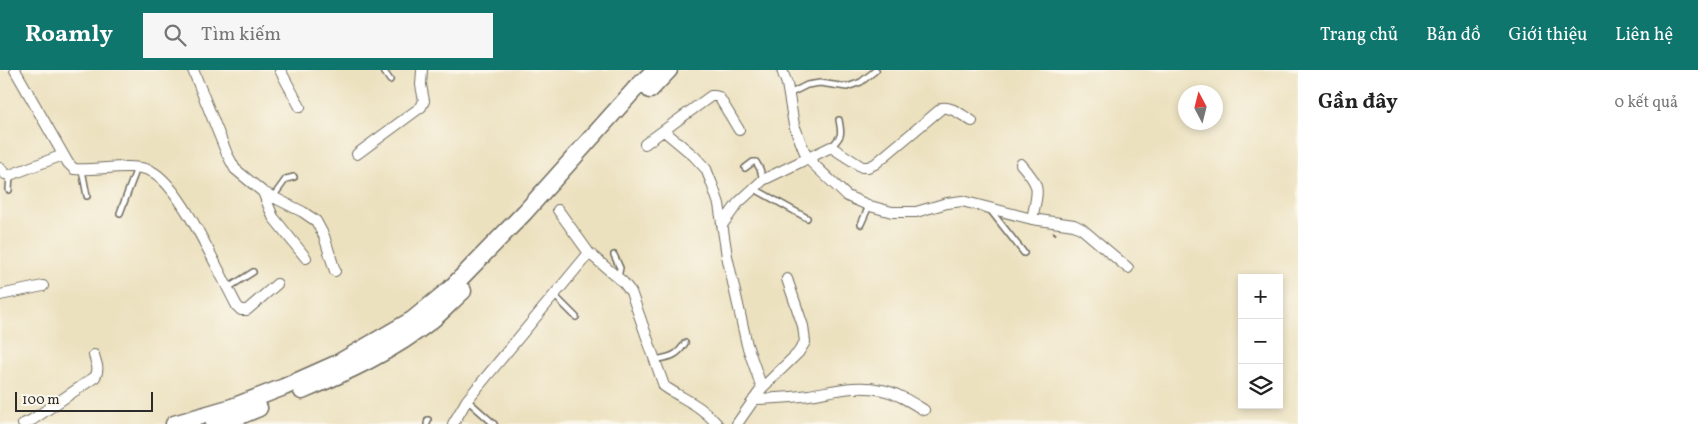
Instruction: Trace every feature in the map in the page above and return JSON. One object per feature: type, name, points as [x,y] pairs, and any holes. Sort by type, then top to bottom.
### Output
[{"type":"highway","points":[[174,424],[232,407],[284,387],[338,363],[412,320],[450,289],[525,212],[635,89],[655,70]]},
{"type":"highway","points":[[214,424],[235,418],[337,376],[387,351],[434,319],[539,213],[669,70]]},
{"type":"street","points":[[15,70],[63,155],[74,169],[137,167],[151,170],[165,180],[188,214],[227,288],[241,310],[247,310],[277,284]]},
{"type":"street","points":[[193,70],[227,154],[236,169],[263,192],[303,212],[316,221],[324,236],[335,271]]},
{"type":"street","points":[[280,70],[300,107]]},
{"type":"street","points":[[357,154],[420,107],[424,101],[420,85],[422,70]]},
{"type":"street","points":[[782,70],[789,94],[794,125],[807,158],[847,196],[870,206],[892,212],[916,212],[947,203],[962,201],[1032,219],[1074,225],[1128,268]]},
{"type":"street","points":[[645,144],[711,96],[719,98],[739,130]]},
{"type":"street","points":[[722,226],[738,203],[763,180],[831,146],[862,167],[868,167],[875,164],[942,108],[953,109],[972,121]]},
{"type":"street","points":[[664,131],[694,156],[706,169],[718,204],[727,256],[747,345],[762,388]]},
{"type":"street","points":[[0,168],[5,174],[10,175],[63,155]]},
{"type":"street","points":[[1021,164],[1033,178],[1037,187],[1032,219]]},
{"type":"street","points":[[263,192],[274,217],[306,258]]},
{"type":"street","points":[[558,210],[589,254],[618,277],[631,292],[664,386],[693,402],[717,424]]},
{"type":"street","points":[[453,424],[467,400],[589,254]]},
{"type":"street","points":[[738,424],[762,388],[798,353],[806,342],[803,326],[787,279]]},
{"type":"street","points":[[0,295],[43,286]]},
{"type":"street","points":[[23,424],[32,420],[95,377],[98,373],[98,368],[94,356]]},
{"type":"street","points":[[754,399],[786,398],[833,389],[856,387],[882,390],[905,398],[924,410]]},
{"type":"street","points":[[746,413],[749,424]]},
{"type":"lane","points":[[383,70],[390,80]]},
{"type":"lane","points":[[789,94],[807,85],[820,83],[847,87],[861,82],[876,70]]},
{"type":"lane","points":[[831,146],[842,134],[839,120]]},
{"type":"lane","points":[[745,168],[756,162],[763,180]]},
{"type":"lane","points":[[120,213],[137,167]]},
{"type":"lane","points":[[82,170],[87,196]]},
{"type":"lane","points":[[9,190],[10,175]]},
{"type":"lane","points":[[272,197],[286,179],[294,177]]},
{"type":"lane","points":[[753,188],[808,218]]},
{"type":"lane","points":[[861,224],[870,206]]},
{"type":"lane","points":[[989,208],[1024,252]]},
{"type":"lane","points":[[614,255],[620,268],[618,277]]},
{"type":"lane","points":[[227,288],[252,272]]},
{"type":"lane","points":[[554,295],[576,317]]},
{"type":"lane","points":[[654,360],[680,353],[685,344]]},
{"type":"lane","points":[[467,400],[494,424]]}]
